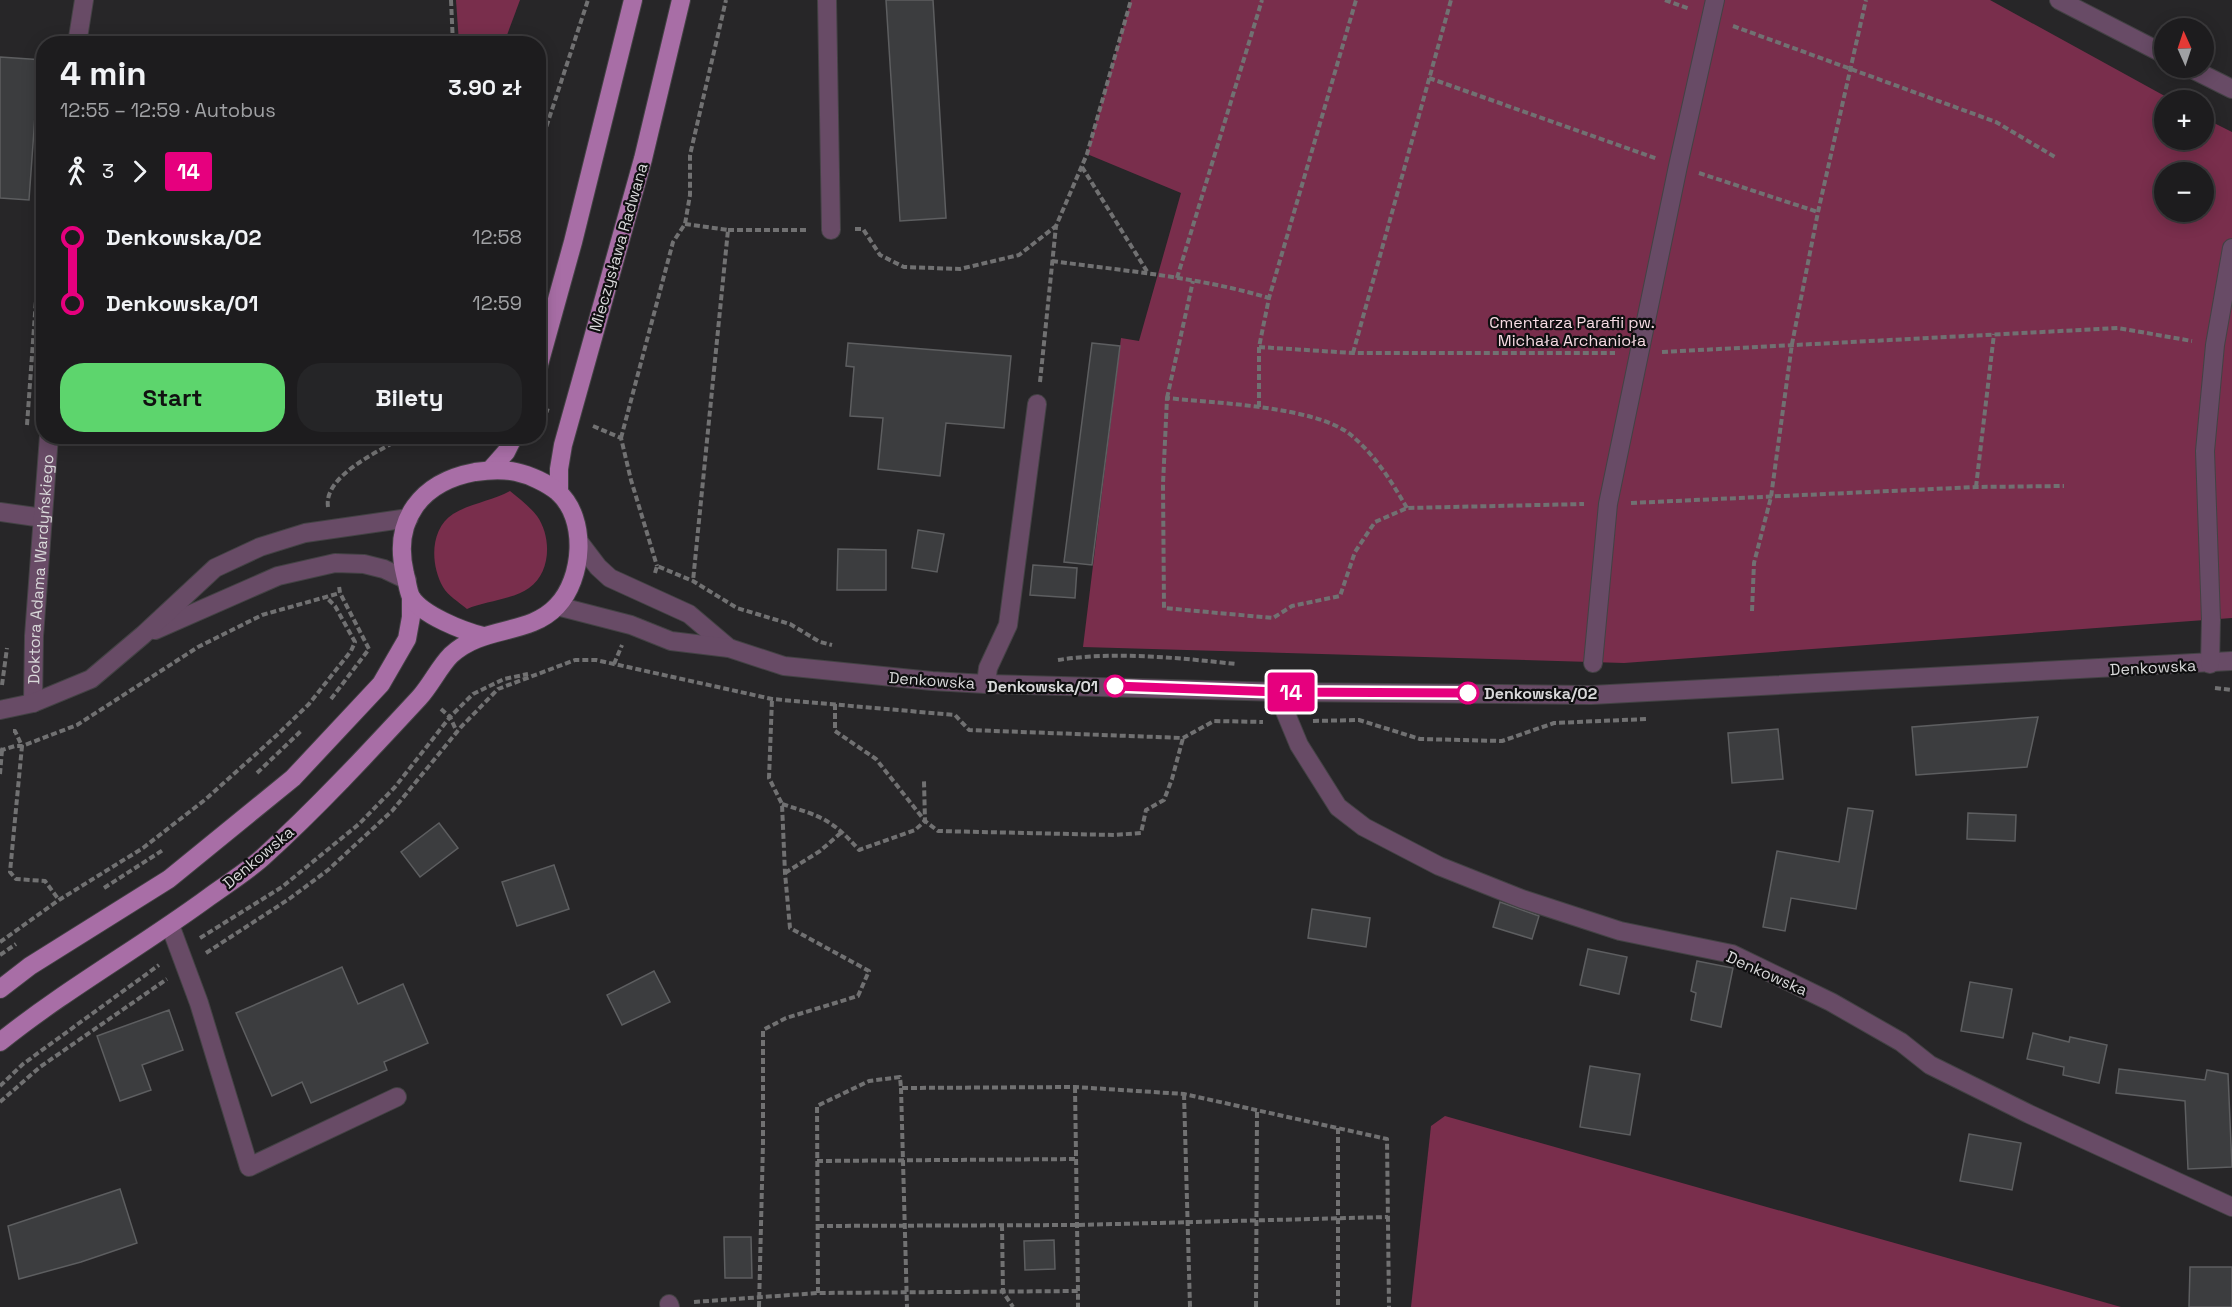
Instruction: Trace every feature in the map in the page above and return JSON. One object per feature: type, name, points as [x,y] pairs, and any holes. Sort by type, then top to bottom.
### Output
[{"type":"main road","points":[[546,339],[573,242],[633,0]]},
{"type":"main road","name":"Mieczysława Radwana","points":[[559,493],[559,469],[570,419],[643,159],[681,0]]},
{"type":"main road","points":[[491,469],[510,444]]},
{"type":"main road","points":[[0,989],[30,966],[169,879],[293,778],[381,684],[407,639],[411,617],[409,589],[400,555],[403,531],[417,503],[439,483],[491,469],[515,471],[531,476],[559,493],[569,506],[579,542],[577,567],[570,588],[557,606],[530,624],[483,636],[449,625],[432,615],[409,589]]},
{"type":"main road","name":"Denkowska","points":[[0,1042],[71,990],[170,925],[259,860],[348,775],[423,693],[450,657],[466,643],[483,636]]},
{"type":"street","points":[[78,36],[84,0]]},
{"type":"street","points":[[827,0],[831,230]]},
{"type":"street","points":[[2059,0],[2154,49]]},
{"type":"street","points":[[1593,663],[1608,504],[1678,166],[1714,9]]},
{"type":"street","points":[[2210,78],[2232,89]]},
{"type":"street","points":[[2210,664],[2211,620],[2205,451],[2215,345],[2232,248]]},
{"type":"street","points":[[986,684],[988,668],[1008,625],[1037,404]]},
{"type":"street","name":"Doktora Adama Wardyńskiego","points":[[33,703],[34,636],[48,444]]},
{"type":"street","points":[[0,512],[43,518]]},
{"type":"street","points":[[0,710],[33,703],[91,679],[214,568],[260,547],[305,533],[409,518]]},
{"type":"street","name":"Denkowska","points":[[579,542],[597,567],[610,578],[689,614],[729,648]]},
{"type":"street","points":[[142,635],[278,576],[335,563],[364,564],[384,569],[409,589]]},
{"type":"street","name":"Denkowska","points":[[557,606],[632,625],[671,641],[729,648],[784,666],[932,681],[986,684],[1282,692],[1591,695],[2210,664],[2232,661]]},
{"type":"street","name":"Denkowska","points":[[1282,692],[1284,709],[1299,745],[1338,807],[1373,832],[1439,866],[1522,899],[1620,931],[1732,954],[1831,1002],[1901,1042],[1930,1065],[2029,1114],[2232,1207]]},
{"type":"street","points":[[170,925],[199,1003],[249,1167],[397,1097]]},
{"type":"path","points":[[451,0],[453,36]]},
{"type":"path","points":[[546,128],[588,0]]},
{"type":"path","points":[[657,566],[621,438],[673,242],[685,224],[690,195],[690,155],[726,0]]},
{"type":"path","points":[[1037,404],[1056,226],[1082,167],[1131,0]]},
{"type":"path","points":[[1177,278],[1262,0]]},
{"type":"path","points":[[1259,407],[1259,347],[1269,298],[1356,0]]},
{"type":"path","points":[[1353,353],[1451,0]]},
{"type":"path","points":[[1665,0],[1714,9],[1850,70],[1996,122],[2055,157]]},
{"type":"path","points":[[1752,611],[1754,563],[1766,525],[1771,497],[1792,344],[1818,212],[1866,0]]},
{"type":"path","points":[[1429,78],[1678,166],[1818,212]]},
{"type":"path","points":[[1082,167],[1148,274]]},
{"type":"path","points":[[685,224],[728,230],[863,229],[880,255],[904,267],[960,269],[1019,255],[1056,226]]},
{"type":"path","points":[[728,230],[693,581],[737,608],[790,624],[820,642],[842,647]]},
{"type":"path","points":[[1052,261],[1177,278],[1239,289],[1269,298]]},
{"type":"path","points":[[1193,281],[1167,399],[1163,484],[1164,608],[1273,618],[1292,606],[1340,596],[1355,552],[1375,522],[1407,508],[1608,504],[1976,487],[2064,486]]},
{"type":"path","points":[[1259,347],[1353,353],[1639,353],[2118,328],[2215,345]]},
{"type":"path","points":[[1976,487],[1994,334]]},
{"type":"path","points":[[1167,399],[1259,407],[1314,417],[1349,434],[1379,462],[1407,508]]},
{"type":"path","points":[[546,410],[621,438]]},
{"type":"path","points":[[0,774],[1,749],[22,746],[77,725],[198,647],[253,620],[340,593],[369,649],[330,700]]},
{"type":"path","points":[[23,939],[2,953],[0,943],[59,900],[143,848],[206,799],[309,704],[351,651],[355,642],[335,606],[325,596]]},
{"type":"path","points":[[1047,662],[1081,656],[1172,658],[1245,666]]},
{"type":"path","points":[[0,1102],[40,1067],[186,966],[289,899],[328,870],[392,811],[457,732],[498,689],[575,660],[596,660],[772,699],[835,704],[955,715],[969,730],[1183,738],[1164,800],[1146,810],[1141,833],[1114,835],[938,831],[925,821],[876,759],[835,731],[835,704]]},
{"type":"path","points":[[759,1307],[763,1030],[786,1018],[858,996],[869,971],[790,928],[782,804],[769,778],[772,699]]},
{"type":"path","points":[[450,717],[457,732]]},
{"type":"path","points":[[256,774],[307,725]]},
{"type":"path","points":[[7,731],[15,731],[22,746],[10,872],[16,879],[45,881],[59,900]]},
{"type":"path","points":[[782,804],[823,817],[843,831],[859,850],[915,830],[925,821],[924,781]]},
{"type":"path","points":[[785,873],[820,851],[843,831]]},
{"type":"path","points":[[100,891],[168,847]]},
{"type":"path","points":[[818,1293],[817,1106],[869,1081],[900,1077],[907,1307]]},
{"type":"path","points":[[901,1088],[1075,1087],[1184,1094],[1387,1139],[1389,1307]]},
{"type":"path","points":[[1075,1087],[1078,1307]]},
{"type":"path","points":[[1184,1094],[1190,1307]]},
{"type":"path","points":[[1256,1307],[1257,1110]]},
{"type":"path","points":[[1338,1128],[1338,1307]]},
{"type":"path","points":[[818,1161],[1077,1159]]},
{"type":"path","points":[[818,1226],[1078,1225],[1388,1217]]},
{"type":"path","points":[[1002,1225],[1003,1292],[1013,1307]]},
{"type":"path","points":[[669,1306],[818,1293],[1078,1291]]},
{"type":"green space","points":[[456,0],[520,0],[507,36],[459,36]]},
{"type":"green space","name":"Cmentarza Parafii pw. Michała Archanioła","points":[[1131,0],[1990,0],[2154,90],[2154,150],[2214,150],[2214,123],[2232,132],[2232,618],[1624,663],[1083,647],[1121,338],[1139,341],[1181,193],[1087,154]]},
{"type":"green space","points":[[510,491],[531,509],[542,525],[547,554],[542,573],[523,592],[467,609],[448,593],[439,578],[434,558],[436,538],[445,520],[453,514]]},
{"type":"green space","points":[[1445,1116],[2121,1307],[1411,1307],[1431,1126]]},
{"type":"building","points":[[886,0],[933,0],[946,218],[900,221]]},
{"type":"building","points":[[0,57],[36,59],[36,116],[29,200],[0,198]]},
{"type":"building","points":[[848,343],[1011,356],[1004,428],[946,423],[940,476],[878,469],[883,418],[850,416],[854,367],[846,366]]},
{"type":"building","points":[[1092,343],[1120,346],[1092,565],[1064,562]]},
{"type":"building","points":[[918,530],[944,534],[937,572],[912,568]]},
{"type":"building","points":[[838,549],[886,550],[886,590],[837,590]]},
{"type":"building","points":[[1033,565],[1077,568],[1075,598],[1030,595]]},
{"type":"building","points":[[2038,717],[2027,767],[1916,775],[1912,727]]},
{"type":"building","points":[[1778,729],[1783,779],[1732,783],[1728,733]]},
{"type":"building","points":[[1848,808],[1873,811],[1856,909],[1791,898],[1785,931],[1763,927],[1777,851],[1839,862]]},
{"type":"building","points":[[1968,813],[2016,815],[2015,841],[1967,839]]},
{"type":"building","points":[[439,823],[458,848],[420,877],[401,852]]},
{"type":"building","points":[[554,865],[569,909],[517,926],[502,882]]},
{"type":"building","points":[[1500,902],[1539,916],[1532,939],[1493,927]]},
{"type":"building","points":[[1312,909],[1370,918],[1366,947],[1308,938]]},
{"type":"building","points":[[1588,949],[1627,957],[1619,994],[1580,985]]},
{"type":"building","points":[[1697,961],[1733,968],[1721,1027],[1691,1020],[1696,993],[1691,991]]},
{"type":"building","points":[[342,967],[358,1004],[403,984],[428,1043],[384,1062],[387,1070],[311,1103],[302,1082],[272,1096],[236,1013]]},
{"type":"building","points":[[654,971],[670,1002],[622,1025],[607,995]]},
{"type":"building","points":[[1970,982],[2012,989],[2003,1038],[1961,1031]]},
{"type":"building","points":[[169,1010],[183,1050],[142,1065],[151,1090],[120,1101],[97,1036]]},
{"type":"building","points":[[2033,1033],[2069,1042],[2070,1037],[2107,1045],[2099,1083],[2063,1075],[2064,1067],[2027,1059]]},
{"type":"building","points":[[1590,1066],[1640,1074],[1630,1135],[1580,1127]]},
{"type":"building","points":[[2119,1069],[2205,1080],[2207,1070],[2228,1074],[2232,1167],[2188,1169],[2185,1101],[2116,1093]]},
{"type":"building","points":[[1969,1134],[2021,1143],[2012,1190],[1960,1181]]},
{"type":"building","points":[[120,1189],[137,1243],[81,1262],[19,1279],[8,1226]]},
{"type":"building","points":[[724,1237],[751,1237],[752,1278],[725,1278]]},
{"type":"building","points":[[1054,1240],[1055,1269],[1025,1270],[1024,1241]]},
{"type":"building","points":[[2190,1267],[2232,1267],[2232,1307],[2189,1307]]},
{"type":"bus line","name":"14","points":[[1115,686],[1282,692],[1468,693]]},
{"type":"place","name":"Denkowska/01","points":[[1115,686]]},
{"type":"place","name":"Denkowska/02","points":[[1468,693]]}]
